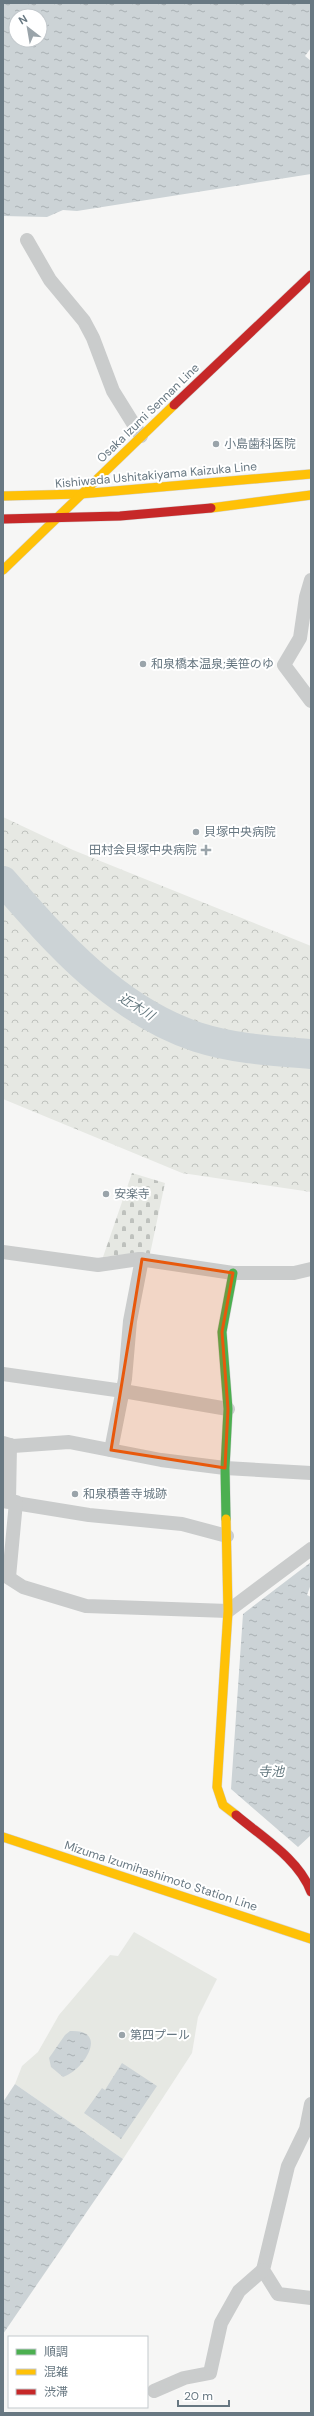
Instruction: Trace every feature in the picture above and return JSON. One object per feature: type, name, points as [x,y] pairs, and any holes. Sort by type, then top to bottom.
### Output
[{"type":"main road","name":"Osaka Izumi Sennan Line","points":[[3,570],[80,494],[311,275]]},
{"type":"main road","name":"Kishiwada Ushitakiyama Kaizuka Line","points":[[3,496],[80,494],[311,474]]},
{"type":"main road","points":[[3,518],[55,519],[196,512],[311,495]]},
{"type":"main road","points":[[232,1273],[222,1332],[228,1409],[225,1468],[228,1611],[217,1787],[223,1804],[286,1856],[308,1884],[311,1892]]},
{"type":"main road","name":"Mizuma Izumihashimoto Station Line","points":[[3,1837],[311,1938]]},
{"type":"street","points":[[27,240],[50,280],[84,321],[93,338],[113,392],[141,436]]},
{"type":"street","points":[[311,580],[306,598],[306,640],[284,664],[311,701]]},
{"type":"street","points":[[3,1252],[98,1265],[142,1259],[232,1273],[294,1273],[311,1269]]},
{"type":"street","points":[[111,1450],[122,1390],[130,1321],[142,1259]]},
{"type":"street","points":[[3,1374],[122,1390],[228,1409]]},
{"type":"street","points":[[311,1473],[225,1468],[69,1442],[7,1444],[9,1502],[6,1576],[22,1587],[86,1606],[228,1611],[311,1548]]},
{"type":"street","points":[[9,1502],[89,1515],[182,1524],[226,1536]]},
{"type":"street","points":[[154,2391],[184,2378],[210,2373],[221,2323],[239,2291],[263,2270],[288,2166],[306,2129],[311,2104]]},
{"type":"street","points":[[263,2270],[278,2294],[311,2298]]},
{"type":"highlighted area","points":[[142,1259],[233,1273],[222,1332],[228,1409],[225,1468],[111,1450]]},
{"type":"green space","points":[[3,817],[73,850],[311,946],[311,1192],[182,1173],[3,1099]]},
{"type":"green space","points":[[132,1173],[165,1183],[150,1254],[137,1253],[103,1257]]},
{"type":"green space","name":"第四プール","points":[[134,1932],[217,1979],[198,2017],[192,2053],[123,2159],[15,2084],[22,2066],[38,2052],[59,2015],[110,1955],[118,1956]]},
{"type":"water","points":[[3,3],[311,3],[311,48],[305,56],[311,61],[311,174],[77,211],[63,210],[47,217],[3,216]]},
{"type":"water","name":"寺池","points":[[311,1562],[311,1584],[307,1595],[311,1597],[311,1835],[298,1847],[231,1789],[243,1614]]},
{"type":"water","points":[[70,2031],[82,2032],[89,2036],[91,2043],[85,2059],[79,2067],[63,2077],[51,2067],[49,2058],[65,2035]]},
{"type":"water","points":[[122,2063],[157,2086],[121,2139],[84,2113],[102,2088],[105,2090]]},
{"type":"water","points":[[15,2084],[123,2159],[3,2334],[3,2102]]},
{"type":"waterway","name":"近木川","points":[[3,881],[67,951],[90,972],[140,1010],[168,1025],[211,1041],[254,1049],[311,1054]]},
{"type":"traffic: fast","points":[[226,1519],[225,1468],[228,1409],[222,1332],[233,1273]]},
{"type":"traffic: slow","points":[[3,570],[174,405]]},
{"type":"traffic: slow","points":[[3,496],[80,494],[311,474]]},
{"type":"traffic: slow","points":[[211,508],[311,495]]},
{"type":"traffic: slow","points":[[226,1519],[228,1611],[217,1787],[223,1805],[236,1815]]},
{"type":"traffic: slow","points":[[3,1837],[311,1939]]},
{"type":"traffic: jam","points":[[174,405],[311,275]]},
{"type":"traffic: jam","points":[[3,519],[120,516],[211,508]]},
{"type":"traffic: jam","points":[[236,1815],[279,1849],[289,1859],[298,1869],[311,1892]]},
{"type":"place","name":"小島歯科医院","points":[[216,444]]},
{"type":"place","name":"和泉橋本温泉;美笹のゆ","points":[[143,664]]},
{"type":"place","name":"貝塚中央病院","points":[[196,832]]},
{"type":"place","name":"田村会貝塚中央病院","points":[[206,850]]},
{"type":"place","name":"安楽寺","points":[[106,1194]]},
{"type":"place","name":"和泉積善寺城跡","points":[[75,1494]]},
{"type":"place","name":"第四プール","points":[[122,2035]]}]
